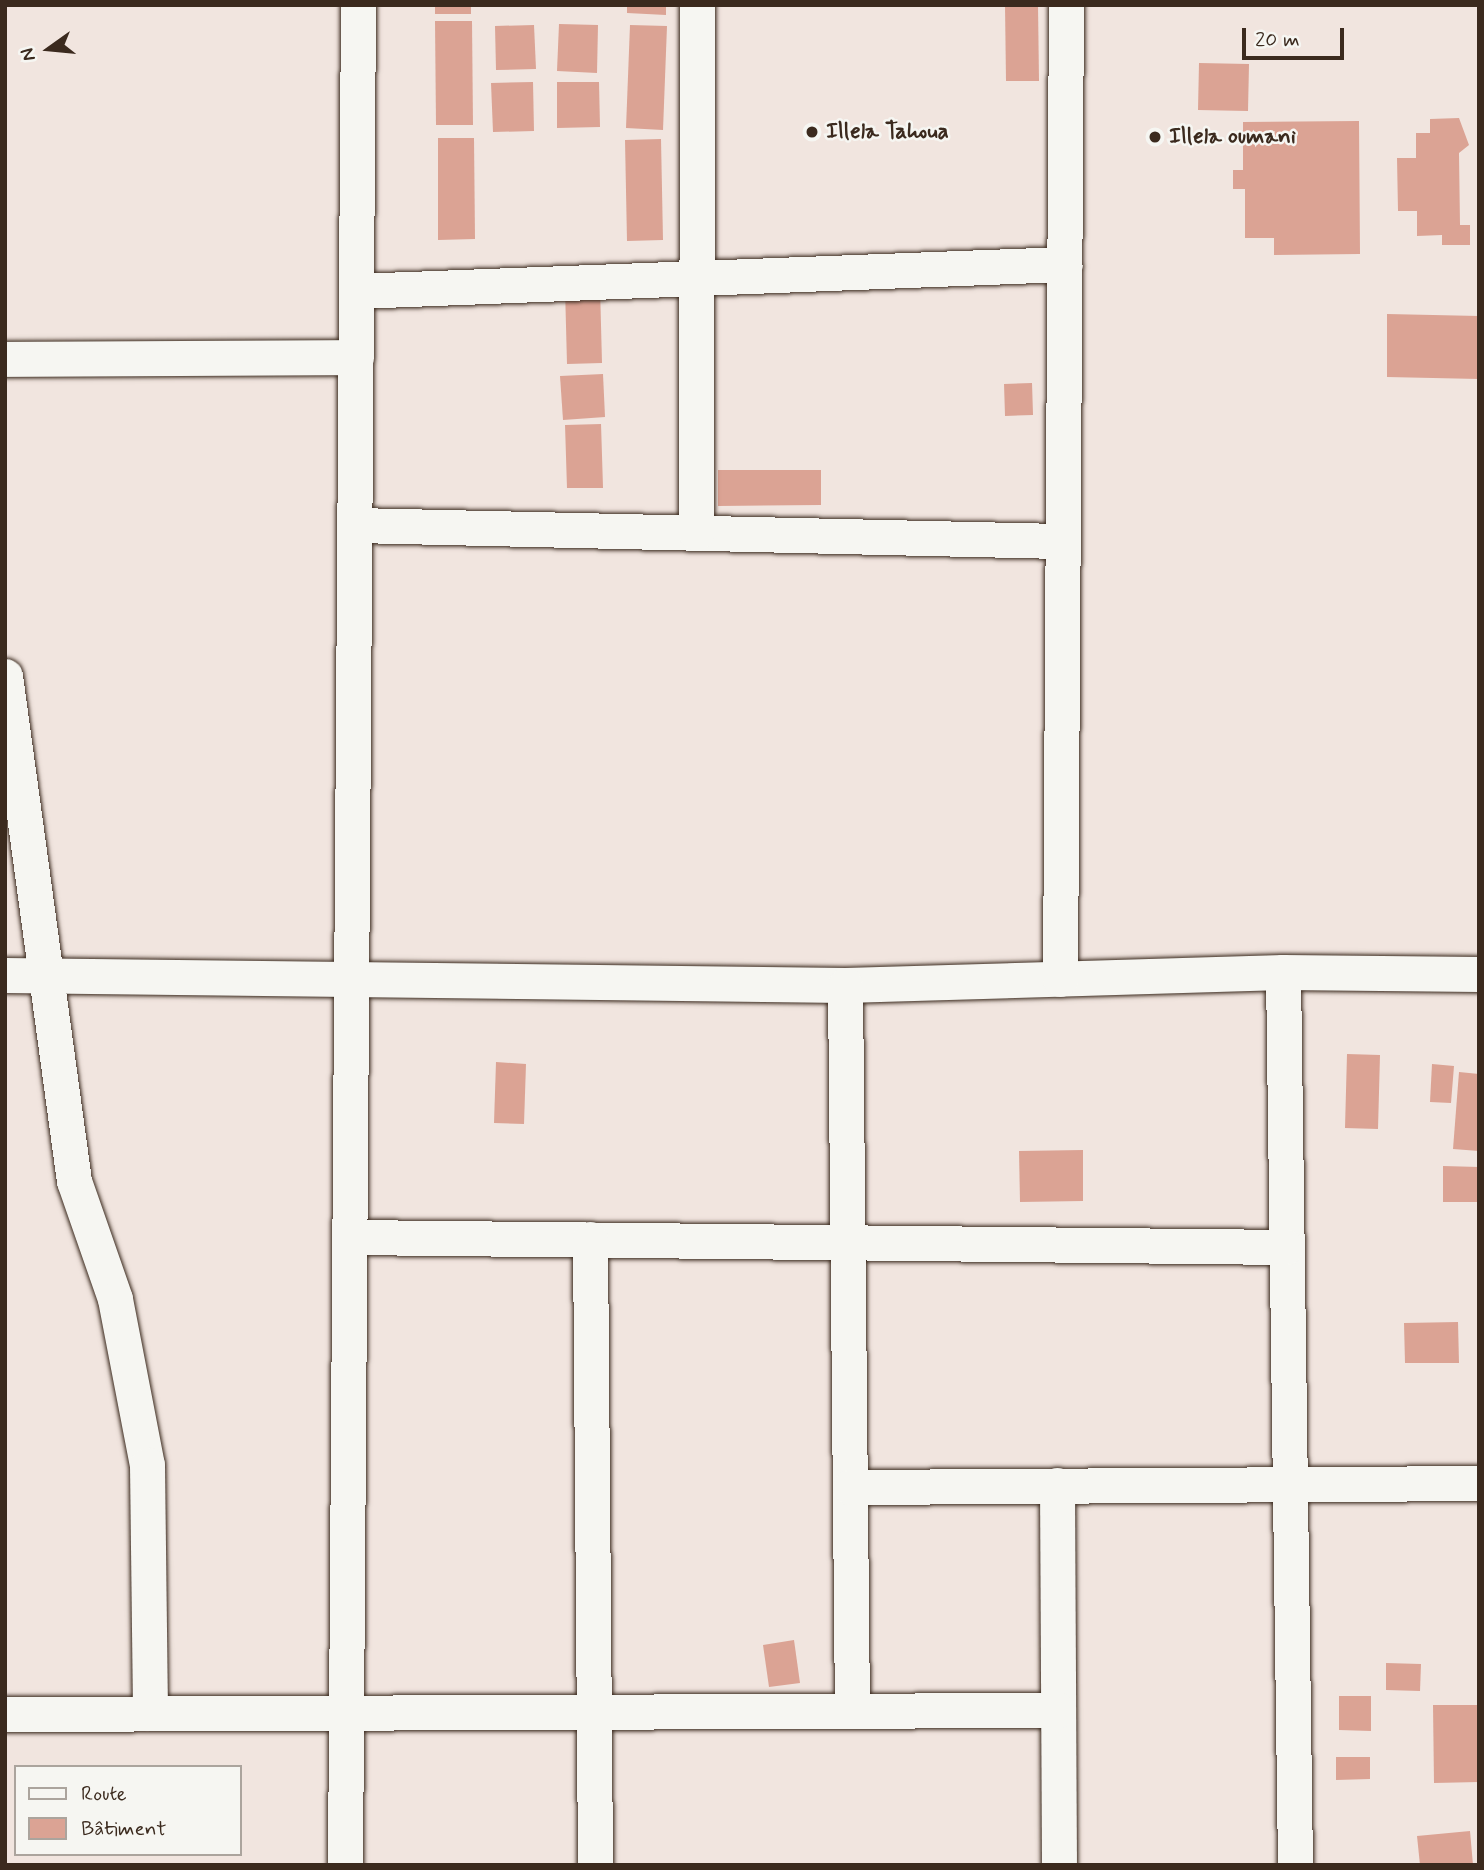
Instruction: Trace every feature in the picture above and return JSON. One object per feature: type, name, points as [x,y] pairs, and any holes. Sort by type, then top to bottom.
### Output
[{"type":"street","points":[[345,1865],[358,5]]},
{"type":"street","points":[[695,533],[697,5]]},
{"type":"street","points":[[1060,979],[1066,5]]},
{"type":"street","points":[[356,291],[1064,264]]},
{"type":"street","points":[[5,359],[356,357]]},
{"type":"street","points":[[355,525],[1062,541]]},
{"type":"street","points":[[5,676],[50,975],[74,1181],[115,1299],[147,1465],[150,1713]]},
{"type":"street","points":[[1283,972],[1295,1865]]},
{"type":"street","points":[[5,975],[845,985],[1283,972],[1479,974]]},
{"type":"street","points":[[845,985],[852,1710]]},
{"type":"street","points":[[350,1237],[1286,1247]]},
{"type":"street","points":[[590,1239],[595,1865]]},
{"type":"street","points":[[850,1487],[1479,1483]]},
{"type":"street","points":[[1057,1486],[1059,1865]]},
{"type":"street","points":[[5,1714],[1058,1710]]},
{"type":"building","points":[[435,5],[471,5],[471,14],[435,14]]},
{"type":"building","points":[[627,5],[666,5],[666,15],[627,13]]},
{"type":"building","points":[[1005,5],[1038,5],[1039,81],[1006,81]]},
{"type":"building","points":[[435,21],[472,21],[473,125],[436,125]]},
{"type":"building","points":[[559,24],[598,25],[597,73],[557,71]]},
{"type":"building","points":[[534,25],[536,69],[496,70],[495,26]]},
{"type":"building","points":[[630,25],[667,26],[663,130],[626,128]]},
{"type":"building","points":[[1199,63],[1249,64],[1248,111],[1198,110]]},
{"type":"building","points":[[533,82],[534,131],[493,132],[491,83]]},
{"type":"building","points":[[557,82],[599,82],[600,127],[557,128]]},
{"type":"building","points":[[1459,118],[1469,145],[1459,153],[1460,225],[1470,225],[1470,245],[1442,245],[1442,235],[1417,236],[1417,211],[1398,211],[1397,158],[1416,158],[1416,133],[1430,133],[1430,119]]},
{"type":"building","points":[[1359,121],[1360,254],[1274,255],[1274,238],[1245,238],[1245,189],[1233,189],[1233,170],[1243,170],[1243,122]]},
{"type":"building","points":[[438,138],[474,138],[475,239],[438,240]]},
{"type":"building","points":[[661,139],[663,240],[627,241],[625,140]]},
{"type":"building","points":[[600,287],[602,363],[567,364],[565,288]]},
{"type":"building","points":[[1387,314],[1479,316],[1479,379],[1387,377]]},
{"type":"building","points":[[603,374],[605,417],[563,420],[560,376]]},
{"type":"building","points":[[1032,383],[1033,415],[1005,416],[1004,384]]},
{"type":"building","points":[[601,424],[603,488],[567,488],[565,425]]},
{"type":"building","points":[[718,470],[821,470],[821,505],[718,506]]},
{"type":"building","points":[[1347,1054],[1380,1055],[1378,1129],[1345,1128]]},
{"type":"building","points":[[496,1062],[526,1064],[524,1124],[494,1123]]},
{"type":"building","points":[[1432,1064],[1454,1066],[1451,1103],[1430,1102]]},
{"type":"building","points":[[1459,1072],[1479,1074],[1479,1151],[1453,1149]]},
{"type":"building","points":[[1083,1150],[1083,1201],[1020,1202],[1019,1151]]},
{"type":"building","points":[[1443,1166],[1479,1167],[1479,1202],[1443,1202]]},
{"type":"building","points":[[1458,1322],[1459,1363],[1405,1363],[1404,1323]]},
{"type":"building","points":[[794,1640],[800,1683],[769,1687],[763,1645]]},
{"type":"building","points":[[1386,1663],[1421,1664],[1420,1691],[1386,1690]]},
{"type":"building","points":[[1339,1696],[1371,1696],[1371,1731],[1339,1730]]},
{"type":"building","points":[[1433,1705],[1479,1705],[1479,1782],[1434,1783]]},
{"type":"building","points":[[1336,1757],[1370,1757],[1370,1779],[1336,1780]]},
{"type":"building","points":[[1470,1831],[1473,1865],[1420,1865],[1417,1836]]},
{"type":"place","name":"Illela Tahoua","points":[[812,132]]},
{"type":"place","name":"Illela oumani","points":[[1155,137]]}]
